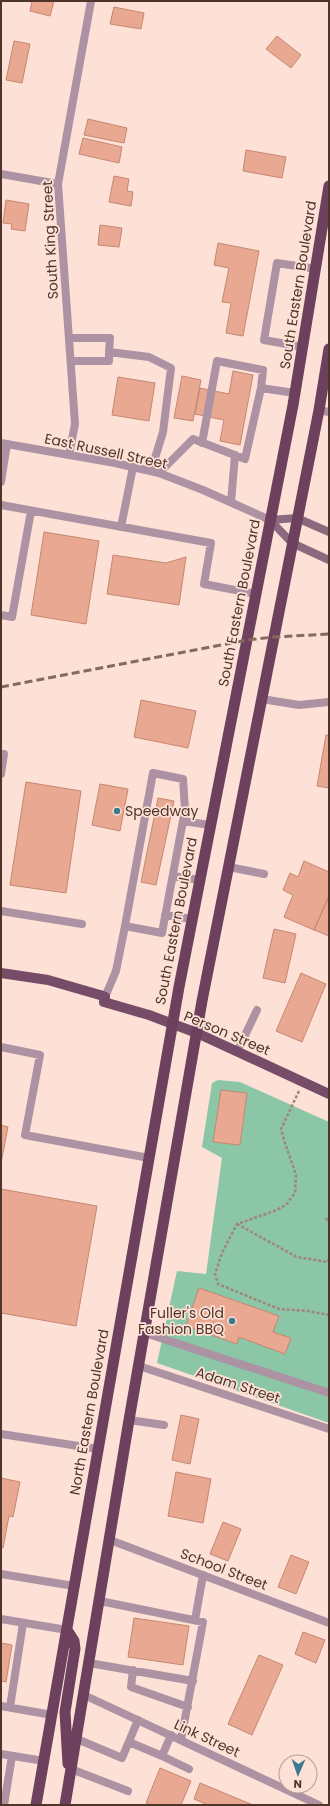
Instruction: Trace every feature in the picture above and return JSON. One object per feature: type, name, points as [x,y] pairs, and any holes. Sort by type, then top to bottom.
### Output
[{"type":"highway","name":"South Eastern Boulevard","points":[[172,1025],[295,393],[329,186]]},
{"type":"highway","points":[[67,1804],[69,1780],[129,1420],[197,1033],[297,518],[324,411],[329,349]]},
{"type":"highway","name":"North Eastern Boulevard","points":[[36,1805],[172,1025]]},
{"type":"highway","points":[[66,1630],[74,1641],[75,1649],[65,1712],[69,1780]]},
{"type":"main road","name":"East Russell Street","points":[[270,520],[297,518],[329,532]]},
{"type":"main road","name":"East Russell Street","points":[[270,520],[292,543],[329,560]]},
{"type":"main road","name":"Person Street","points":[[1,973],[48,980],[77,987],[105,997],[104,1002],[197,1033],[329,1094]]},
{"type":"street","name":"South King Street","points":[[69,455],[75,424],[58,184],[91,1]]},
{"type":"street","points":[[1,174],[58,184]]},
{"type":"street","points":[[303,347],[264,340],[277,263],[316,269]]},
{"type":"street","points":[[69,338],[110,338],[109,361],[70,361]]},
{"type":"street","points":[[109,352],[149,357],[171,368],[163,432],[155,472]]},
{"type":"street","points":[[155,472],[193,439],[244,459],[261,388],[263,370],[217,361],[202,442]]},
{"type":"street","points":[[261,388],[295,393]]},
{"type":"street","points":[[1,482],[4,444]]},
{"type":"street","name":"East Russell Street","points":[[4,444],[155,472],[231,502],[270,520]]},
{"type":"street","points":[[231,502],[235,455]]},
{"type":"street","points":[[121,527],[133,467]]},
{"type":"street","points":[[1,505],[211,543],[204,584],[256,594]]},
{"type":"street","points":[[1,615],[12,617],[31,511]]},
{"type":"street","points":[[262,699],[299,705],[329,702]]},
{"type":"street","points":[[1,754],[4,754],[1,774]]},
{"type":"street","points":[[105,997],[116,971],[153,773],[183,779],[185,810],[162,933],[125,926]]},
{"type":"street","points":[[183,821],[210,825]]},
{"type":"street","points":[[229,867],[264,874]]},
{"type":"street","points":[[173,876],[200,880]]},
{"type":"street","points":[[1,911],[82,924]]},
{"type":"street","points":[[165,915],[192,919]]},
{"type":"street","points":[[237,1052],[257,1010]]},
{"type":"street","points":[[1,1047],[40,1055],[25,1135],[149,1158]]},
{"type":"street","points":[[145,1333],[329,1393]]},
{"type":"street","name":"Adam Street","points":[[139,1366],[329,1429]]},
{"type":"street","points":[[129,1420],[164,1424]]},
{"type":"street","points":[[1,1434],[98,1449]]},
{"type":"street","name":"School Street","points":[[110,1540],[329,1623]]},
{"type":"street","points":[[1,1574],[74,1586]]},
{"type":"street","points":[[195,1620],[203,1575]]},
{"type":"street","points":[[100,1601],[203,1622],[181,1740]]},
{"type":"street","points":[[1,1619],[66,1630]]},
{"type":"street","points":[[10,1707],[23,1623]]},
{"type":"street","points":[[89,1663],[193,1681]]},
{"type":"street","points":[[133,1670],[131,1687],[188,1707]]},
{"type":"street","name":"Link Street","points":[[84,1694],[319,1805]]},
{"type":"street","points":[[1,1706],[52,1715]]},
{"type":"street","points":[[76,1739],[122,1758],[138,1720]]},
{"type":"street","points":[[162,1756],[171,1735]]},
{"type":"street","points":[[128,1742],[189,1769]]},
{"type":"street","points":[[1,1754],[44,1761]]},
{"type":"street","points":[[4,1805],[12,1756]]},
{"type":"street","points":[[71,1769],[128,1791]]},
{"type":"path","points":[[303,1082],[281,1129],[296,1175],[296,1193],[286,1205],[277,1210],[237,1224],[222,1253],[215,1274],[218,1284],[279,1309],[308,1310],[329,1315]]},
{"type":"path","points":[[326,1218],[329,1223]]},
{"type":"path","points":[[237,1224],[297,1257],[328,1262],[329,1259]]},
{"type":"green space","points":[[218,1080],[240,1082],[329,1122],[329,1423],[157,1363],[177,1271],[206,1274],[222,1158],[202,1147],[212,1083]]},
{"type":"building","points":[[32,1],[54,1],[50,16],[30,11]]},
{"type":"building","points":[[114,7],[144,13],[141,29],[110,24]]},
{"type":"building","points":[[277,36],[301,55],[291,68],[266,49]]},
{"type":"building","points":[[14,41],[30,44],[22,83],[6,80]]},
{"type":"building","points":[[88,119],[127,128],[124,143],[84,135]]},
{"type":"building","points":[[83,138],[122,147],[119,163],[79,154]]},
{"type":"building","points":[[246,150],[286,157],[282,178],[243,171]]},
{"type":"building","points":[[114,176],[129,179],[127,191],[133,192],[131,206],[109,202]]},
{"type":"building","points":[[6,200],[29,204],[25,231],[11,229],[12,224],[3,223]]},
{"type":"building","points":[[100,225],[122,228],[119,247],[98,245]]},
{"type":"building","points":[[218,243],[259,251],[243,336],[226,333],[231,303],[222,302],[229,268],[214,265]]},
{"type":"building","points":[[233,371],[253,375],[240,445],[220,441],[224,420],[195,414],[200,388],[229,394]]},
{"type":"building","points":[[182,376],[201,380],[193,421],[174,418]]},
{"type":"building","points":[[118,377],[155,383],[149,421],[112,415]]},
{"type":"building","points":[[44,532],[99,541],[86,624],[31,615]]},
{"type":"building","points":[[113,555],[166,563],[186,557],[179,605],[107,594]]},
{"type":"building","points":[[141,700],[196,711],[188,748],[134,737]]},
{"type":"building","points":[[326,735],[329,735],[329,788],[317,786]]},
{"type":"building","points":[[26,782],[81,791],[66,893],[10,885]]},
{"type":"building","points":[[100,784],[128,789],[120,831],[92,825]]},
{"type":"building","points":[[158,798],[174,801],[156,885],[141,882]]},
{"type":"building","points":[[304,861],[329,872],[329,896],[314,930],[284,917],[293,895],[283,890],[290,873],[298,877]]},
{"type":"building","points":[[329,896],[329,936],[314,930]]},
{"type":"building","points":[[274,929],[296,934],[285,983],[263,978]]},
{"type":"building","points":[[301,973],[326,984],[302,1042],[276,1031]]},
{"type":"building","points":[[221,1090],[247,1093],[240,1145],[213,1142]]},
{"type":"building","points":[[1,1125],[8,1127],[1,1163]]},
{"type":"building","points":[[1,1189],[97,1206],[76,1326],[1,1313]]},
{"type":"building","name":"Fuller's Old Fashion BBQ","points":[[199,1288],[279,1316],[273,1332],[291,1338],[285,1354],[239,1337],[237,1344],[186,1326]]},
{"type":"building","points":[[181,1415],[199,1419],[190,1464],[172,1460]]},
{"type":"building","points":[[176,1472],[211,1479],[203,1523],[168,1516]]},
{"type":"building","points":[[1,1478],[20,1482],[13,1517],[9,1516],[3,1548],[1,1548]]},
{"type":"building","points":[[223,1522],[241,1529],[228,1561],[210,1554]]},
{"type":"building","points":[[291,1555],[309,1562],[296,1594],[278,1587]]},
{"type":"building","points":[[134,1618],[189,1626],[183,1665],[128,1657]]},
{"type":"building","points":[[303,1632],[325,1640],[316,1663],[295,1654]]},
{"type":"building","points":[[1,1643],[12,1645],[6,1682],[1,1681]]},
{"type":"building","points":[[259,1655],[283,1665],[252,1735],[228,1724]]},
{"type":"building","points":[[160,1768],[191,1781],[181,1805],[151,1805],[146,1803]]},
{"type":"building","points":[[200,1783],[253,1805],[208,1805],[194,1799]]},
{"type":"railway","points":[[1,687],[247,640],[329,634]]},
{"type":"place","name":"Speedway","points":[[117,811]]},
{"type":"place","name":"Fuller's Old Fashion BBQ","points":[[232,1321]]}]
